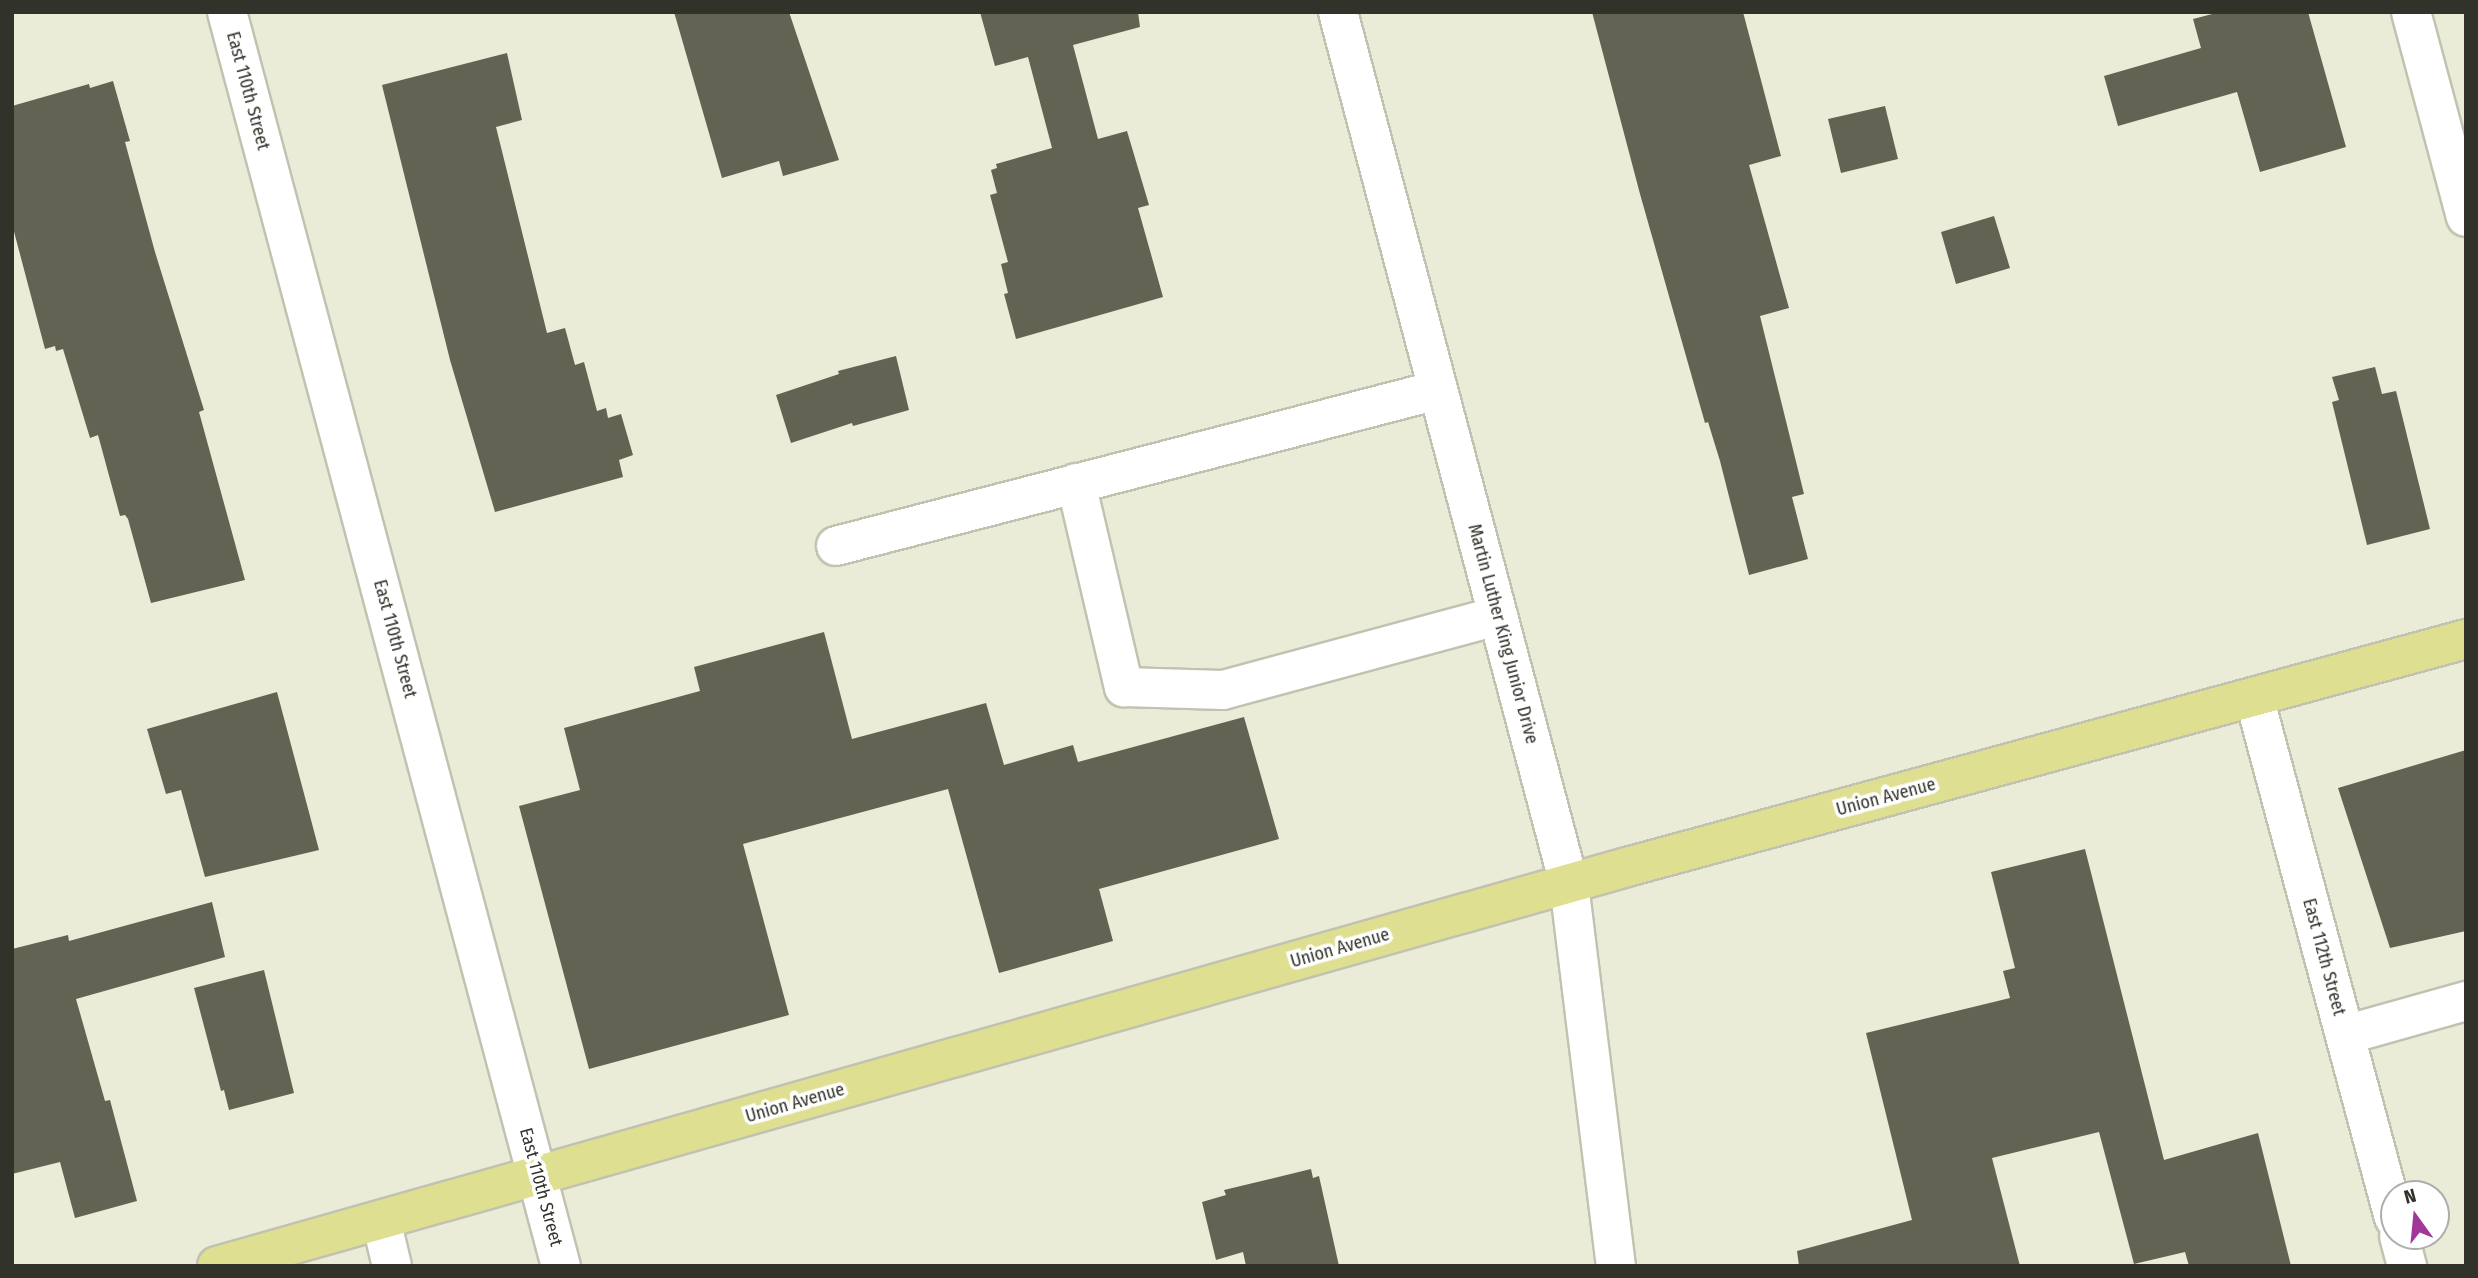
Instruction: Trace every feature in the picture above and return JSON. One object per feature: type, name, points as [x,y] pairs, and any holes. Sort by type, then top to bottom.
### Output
[{"type":"main road","name":"Union Avenue","points":[[224,1265],[1569,884],[2466,639]]},
{"type":"street","name":"East 110th Street","points":[[227,12],[561,1266]]},
{"type":"street","name":"Martin Luther King Junior Drive","points":[[1338,12],[1569,884],[1616,1266]]},
{"type":"street","points":[[2411,12],[2466,217]]},
{"type":"street","points":[[836,546],[1438,390]]},
{"type":"street","points":[[1076,484],[1124,687],[1223,690],[1498,617]]},
{"type":"street","name":"East 112th Street","points":[[2255,697],[2384,1180]]},
{"type":"street","points":[[2345,1035],[2466,1000]]},
{"type":"street","points":[[381,1220],[392,1266]]},
{"type":"building","points":[[674,12],[789,12],[839,160],[783,176],[779,161],[722,178]]},
{"type":"building","points":[[980,12],[1138,12],[1140,27],[1073,45],[1098,139],[1127,131],[1149,205],[1138,208],[1163,297],[1016,339],[1004,294],[1008,293],[1001,264],[1008,262],[990,195],[997,193],[991,170],[997,168],[996,164],[1052,148],[1028,57],[995,66]]},
{"type":"building","points":[[1592,12],[1743,12],[1781,156],[1749,165],[1789,308],[1760,316],[1804,494],[1792,497],[1808,559],[1749,575],[1720,461],[1708,422],[1705,423]]},
{"type":"building","points":[[2220,12],[2308,12],[2346,147],[2260,172],[2237,92],[2118,126],[2104,76],[2201,48],[2193,19]]},
{"type":"building","points":[[507,53],[522,120],[496,127],[547,333],[565,328],[575,365],[584,362],[597,411],[606,408],[608,418],[621,414],[633,455],[619,460],[623,477],[495,512],[450,360],[382,85]]},
{"type":"building","points":[[113,81],[130,141],[125,142],[155,252],[204,410],[199,412],[245,580],[151,603],[128,519],[125,515],[120,516],[98,435],[90,438],[63,349],[56,351],[55,346],[45,349],[12,224],[12,106],[89,84],[90,88]]},
{"type":"building","points":[[1885,106],[1898,159],[1841,173],[1828,119]]},
{"type":"building","points":[[1994,216],[2010,268],[1956,284],[1941,232]]},
{"type":"building","points":[[896,356],[909,410],[853,426],[852,423],[791,443],[776,395],[839,374],[838,371]]},
{"type":"building","points":[[2375,367],[2382,394],[2396,391],[2430,529],[2367,545],[2332,402],[2339,400],[2332,377]]},
{"type":"building","points":[[824,632],[852,739],[986,703],[1004,765],[1073,745],[1078,762],[1244,717],[1279,839],[1099,889],[1113,941],[999,973],[948,789],[743,844],[789,1015],[589,1069],[519,806],[580,790],[564,728],[700,691],[694,667]]},
{"type":"building","points":[[277,692],[319,850],[205,877],[181,790],[166,794],[147,729]]},
{"type":"building","points":[[2466,750],[2466,931],[2390,948],[2338,788]]},
{"type":"building","points":[[2085,849],[2164,1160],[2258,1133],[2291,1266],[2189,1266],[2185,1252],[2134,1264],[2099,1132],[1992,1158],[2020,1266],[1799,1266],[1797,1251],[1912,1220],[1866,1033],[2010,998],[2003,971],[2015,968],[1991,872]]},
{"type":"building","points":[[212,902],[225,957],[76,999],[105,1101],[110,1100],[137,1201],[75,1218],[60,1162],[12,1174],[12,949],[68,935],[69,941]]},
{"type":"building","points":[[264,970],[294,1093],[229,1110],[224,1090],[221,1091],[194,988]]},
{"type":"building","points":[[1311,1169],[1313,1178],[1319,1176],[1339,1266],[1246,1266],[1243,1252],[1216,1260],[1202,1202],[1226,1195],[1224,1190]]}]
